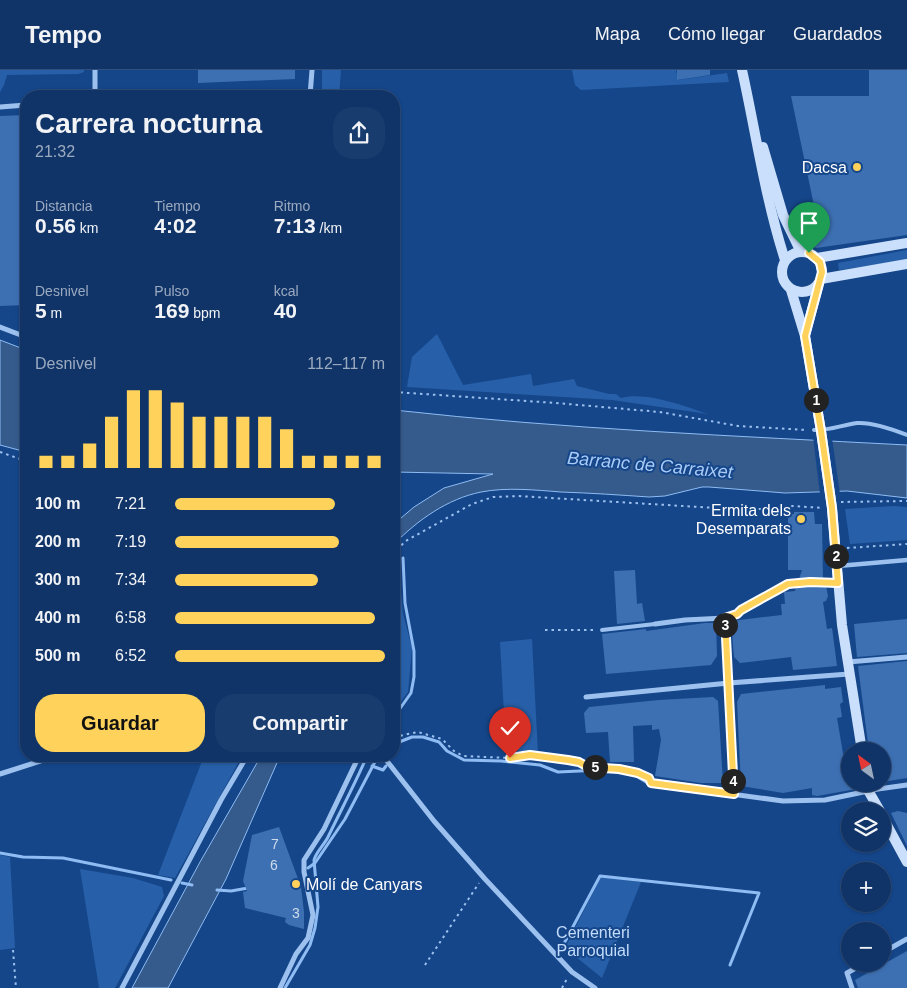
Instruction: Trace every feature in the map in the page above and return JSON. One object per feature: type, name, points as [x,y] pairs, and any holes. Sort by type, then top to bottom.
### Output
[{"type":"main road","points":[[742,70],[755,125],[783,215],[801,252]]},
{"type":"main road","points":[[755,125],[767,194],[785,260]]},
{"type":"main road","points":[[817,258],[907,243]]},
{"type":"main road","points":[[805,336],[820,282],[821,265],[817,258],[809,253],[801,252],[795,253],[785,260],[782,265],[781,274],[783,281],[791,290],[805,336],[831,502],[849,674],[860,742]]},
{"type":"main road","points":[[791,290],[806,292],[812,290],[820,282],[907,264]]},
{"type":"main road","points":[[891,833],[907,862]]},
{"type":"street","points":[[95,70],[95,90]]},
{"type":"street","points":[[310,90],[312,70]]},
{"type":"street","points":[[0,106],[20,106]]},
{"type":"street","points":[[0,326],[20,334]]},
{"type":"street","points":[[837,566],[907,560]]},
{"type":"street","points":[[655,624],[725,618],[734,794]]},
{"type":"street","points":[[848,662],[907,657]]},
{"type":"street","points":[[586,697],[849,674]]},
{"type":"street","points":[[0,774],[37,762]]},
{"type":"street","points":[[122,988],[221,800],[243,762]]},
{"type":"street","points":[[280,988],[296,954],[308,938],[313,915],[304,872],[304,860],[324,829],[355,762]]},
{"type":"street","points":[[389,762],[434,821],[485,879],[572,972],[595,988]]},
{"type":"street","points":[[651,783],[783,801],[825,800],[854,792]]},
{"type":"street","points":[[891,787],[907,785]]},
{"type":"street","points":[[891,948],[907,939]]},
{"type":"street","points":[[849,972],[847,973],[852,988]]},
{"type":"lane","points":[[819,432],[859,423],[886,427],[907,435]]},
{"type":"lane","points":[[725,618],[737,614],[788,584],[810,582],[838,583]]},
{"type":"lane","points":[[602,630],[655,624]]},
{"type":"path","points":[[400,392],[660,412],[738,426],[819,432]]},
{"type":"path","points":[[0,452],[20,458]]},
{"type":"path","points":[[400,548],[404,542],[416,534],[436,525],[472,504],[493,497],[518,496],[749,510],[831,502],[907,501]]},
{"type":"path","points":[[844,548],[907,544]]},
{"type":"path","points":[[545,630],[602,630]]},
{"type":"path","points":[[400,736],[418,732],[442,739],[463,756],[510,758],[530,755],[579,762],[588,767],[619,769],[638,773],[649,778],[651,783]]},
{"type":"path","points":[[425,965],[479,884],[485,879]]},
{"type":"path","points":[[13,950],[16,988]]},
{"type":"path","points":[[562,988],[572,972]]},
{"type":"green space","points":[[0,70],[84,70],[84,72],[78,74],[7,75],[0,92]]},
{"type":"green space","points":[[322,70],[341,70],[339,90],[322,90]]},
{"type":"green space","points":[[572,70],[676,70],[678,80],[727,73],[729,82],[581,90],[575,85]]},
{"type":"green space","points":[[907,250],[907,260],[839,270],[838,263]]},
{"type":"green space","points":[[437,334],[463,385],[531,374],[533,386],[574,379],[577,386],[616,394],[621,398],[641,396],[653,398],[708,414],[612,400],[407,387],[412,357]]},
{"type":"green space","points":[[907,507],[907,540],[850,544],[845,509]]},
{"type":"green space","points":[[400,581],[403,614],[412,648],[408,692],[400,703]]},
{"type":"green space","points":[[532,639],[538,754],[506,749],[500,642]]},
{"type":"green space","points":[[202,762],[239,762],[175,878],[158,875]]},
{"type":"green space","points":[[0,855],[10,857],[15,948],[0,950]]},
{"type":"green space","points":[[80,869],[133,878],[162,887],[164,896],[115,988],[99,988]]},
{"type":"green space","name":"Cementeri Parroquial","points":[[601,877],[641,882],[602,978],[565,948]]},
{"type":"water","points":[[0,340],[20,348],[20,450],[0,445]]},
{"type":"water","name":"Barranc de Carraixet","points":[[400,411],[586,427],[907,445],[907,498],[847,491],[785,493],[709,487],[665,496],[649,497],[521,489],[491,490],[468,495],[445,505],[423,519],[400,539],[400,519],[414,507],[444,488],[493,474],[400,472]]},
{"type":"water","points":[[258,762],[277,762],[226,879],[168,988],[132,988],[200,862]]},
{"type":"pier","points":[[813,437],[832,438],[840,494],[820,494]]},
{"type":"building","points":[[198,70],[295,70],[295,79],[198,83]]},
{"type":"building","points":[[677,70],[710,70],[710,75],[677,80]]},
{"type":"building","name":"Dacsa","points":[[869,70],[907,70],[907,235],[816,248],[807,241],[804,224],[807,216],[816,215],[791,96],[869,96]]},
{"type":"building","points":[[20,115],[20,305],[0,306],[0,116]]},
{"type":"building","points":[[794,512],[814,512],[815,524],[822,524],[823,579],[799,579],[802,570],[788,570],[788,514],[794,514]]},
{"type":"building","points":[[635,570],[637,604],[642,603],[645,621],[617,624],[614,571]]},
{"type":"building","points":[[826,586],[828,596],[826,601],[823,602],[827,629],[832,628],[837,666],[793,670],[791,657],[740,663],[734,657],[731,621],[782,615],[781,604],[785,604],[784,592],[795,591],[796,587]]},
{"type":"building","points":[[907,619],[907,653],[857,657],[854,624]]},
{"type":"building","points":[[716,623],[717,656],[711,665],[606,674],[602,634],[646,629],[646,631]]},
{"type":"building","points":[[907,661],[907,778],[891,781],[891,742],[868,742],[858,666]]},
{"type":"building","points":[[825,685],[825,689],[841,687],[843,702],[840,704],[842,717],[837,718],[841,742],[841,792],[817,796],[812,795],[812,788],[783,793],[741,786],[737,702],[741,694]]},
{"type":"building","points":[[713,697],[718,701],[723,783],[701,783],[655,776],[661,740],[659,729],[652,730],[652,725],[633,726],[634,762],[610,762],[608,732],[586,733],[584,713],[589,707]]},
{"type":"building","points":[[898,811],[907,813],[907,846],[891,813]]},
{"type":"building","points":[[279,827],[301,887],[304,929],[289,925],[285,922],[286,918],[245,908],[243,892],[247,891],[243,881],[252,835]]},
{"type":"building","points":[[907,951],[907,988],[858,988],[855,980],[869,972],[891,972],[891,960]]},
{"type":"waterway","points":[[400,709],[411,693],[414,677],[414,651],[405,603],[403,558]]},
{"type":"waterway","points":[[400,742],[412,737],[423,737],[439,742],[447,751],[464,760],[540,765],[558,772],[601,770],[618,772],[633,774],[646,782]]},
{"type":"waterway","points":[[285,988],[310,945],[315,928],[318,907],[315,857],[328,837],[364,762]]},
{"type":"waterway","points":[[308,868],[315,863],[345,819],[375,762]]},
{"type":"waterway","points":[[372,766],[383,770],[386,766]]},
{"type":"waterway","points":[[0,853],[23,857],[63,858],[171,880]]},
{"type":"waterway","points":[[560,951],[600,876],[759,893],[730,965]]},
{"type":"waterway","points":[[182,883],[192,885]]},
{"type":"waterway","points":[[217,890],[231,891],[248,888]]},
{"type":"place","name":"Dacsa","points":[[857,167]]},
{"type":"place","name":"Ermita dels Desemparats","points":[[801,519]]},
{"type":"place","name":"Molí de Canyars","points":[[296,884]]},
{"type":"route","points":[[510,758],[530,755],[568,760],[579,762],[588,767],[619,769],[638,773],[649,778],[651,783],[734,794],[725,618],[737,614],[788,584],[810,582],[838,583],[832,508],[805,336],[822,272],[820,262],[809,253]]}]
